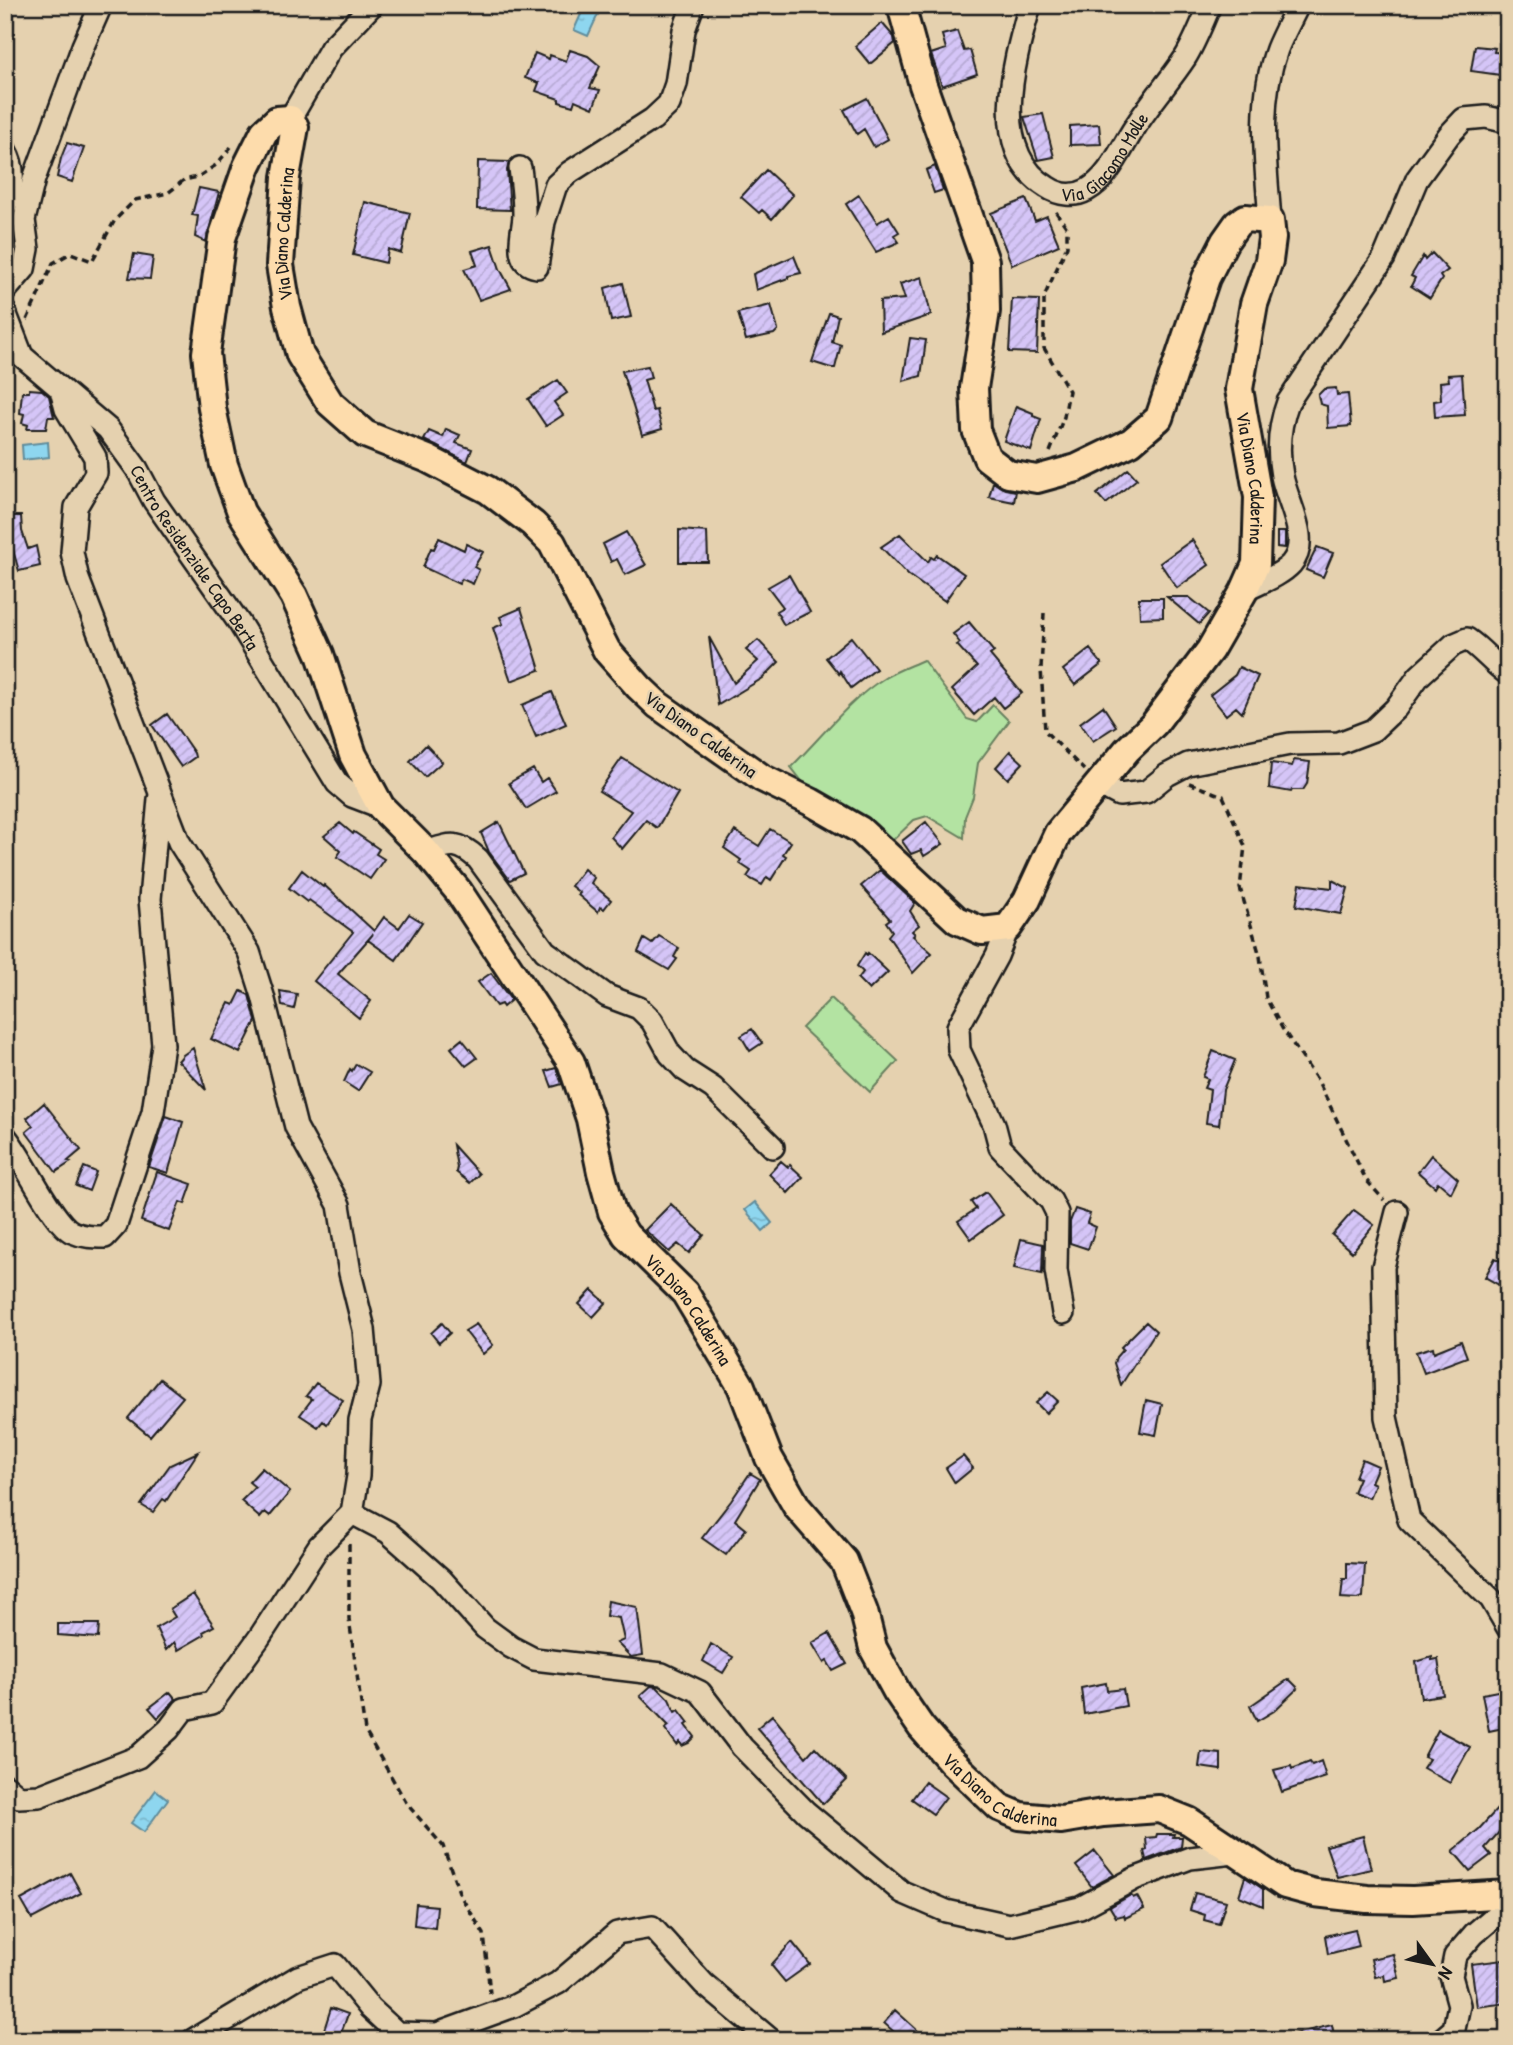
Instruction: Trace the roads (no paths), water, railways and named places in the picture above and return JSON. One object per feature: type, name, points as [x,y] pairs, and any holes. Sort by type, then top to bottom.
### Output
[{"type":"main road","points":[[901,5],[923,85],[985,261],[985,311],[974,388],[976,430],[987,458],[1008,474],[1037,479],[1077,468],[1131,442],[1158,418],[1206,278],[1225,241],[1245,218],[1270,220]]},
{"type":"main road","name":"Via Diano Calderina","points":[[1270,220],[1272,238],[1269,261],[1254,304],[1239,389],[1258,496],[1256,564],[1244,591],[1210,650],[1154,724],[1126,750],[1058,833],[1027,900],[1008,928],[982,931],[957,920],[860,830],[762,778],[658,705],[607,651],[552,543],[533,524],[488,490],[428,459],[365,434],[330,403],[300,355],[287,307],[280,265],[286,177],[295,127],[290,119],[277,120],[264,132],[247,166],[222,239],[206,353],[212,408],[225,465],[241,512],[294,596],[320,654],[353,755],[381,807],[426,852],[459,892],[570,1062],[590,1119],[612,1212],[626,1235],[685,1293],[741,1386],[769,1458],[797,1507],[845,1561],[864,1612],[873,1648],[897,1692],[921,1727],[950,1760],[999,1807],[1020,1816],[1061,1820],[1103,1813],[1159,1809],[1189,1821],[1285,1885],[1315,1893],[1367,1899],[1413,1900],[1508,1894]]},
{"type":"street","points":[[5,291],[24,269],[28,249],[24,219],[34,179],[101,5]]},
{"type":"street","points":[[290,119],[331,48],[372,5]]},
{"type":"street","points":[[520,168],[524,221],[520,248],[525,261],[530,266],[537,267],[544,222],[556,185],[570,172],[653,119],[669,104],[676,85],[684,30],[693,5]]},
{"type":"street","name":"Via Giacomo Molle","points":[[1030,5],[1013,78],[1010,112],[1012,141],[1035,178],[1050,189],[1074,194],[1089,189],[1109,169],[1136,125],[1186,56],[1210,5]]},
{"type":"street","points":[[1270,220],[1265,177],[1269,81],[1278,49],[1298,5]]},
{"type":"street","points":[[1244,591],[1287,568],[1298,553],[1300,545],[1282,476],[1280,425],[1289,402],[1384,258],[1417,179],[1448,135],[1464,119],[1486,117],[1508,122]]},
{"type":"street","points":[[5,150],[12,160],[12,191],[5,208]]},
{"type":"street","name":"Centro Residenziale Capo Berta","points":[[5,312],[22,356],[108,429],[137,468],[154,501],[240,624],[337,783],[352,796],[381,807]]},
{"type":"street","points":[[5,1785],[19,1797],[39,1796],[78,1781],[138,1756],[169,1729],[184,1709],[212,1703],[259,1638],[319,1546],[352,1513],[358,1476],[360,1420],[369,1385],[364,1329],[350,1273],[338,1205],[296,1127],[263,996],[249,952],[178,842],[78,579],[72,552],[76,507],[96,473],[95,457],[66,410],[61,390]]},
{"type":"street","points":[[1098,784],[1119,795],[1146,792],[1167,775],[1188,764],[1290,744],[1339,743],[1373,730],[1396,708],[1419,676],[1453,645],[1467,639],[1480,647],[1494,665],[1508,674]]},
{"type":"street","points":[[5,1136],[18,1151],[46,1200],[69,1231],[87,1237],[105,1237],[116,1225],[153,1112],[163,1045],[150,899],[159,794]]},
{"type":"street","points":[[426,852],[449,845],[465,848],[478,859],[545,951],[607,996],[639,1008],[652,1021],[670,1054],[685,1070],[713,1088],[773,1147]]},
{"type":"street","points":[[1008,928],[958,1027],[959,1050],[994,1124],[1000,1147],[1051,1201],[1057,1213],[1056,1270],[1063,1313]]},
{"type":"street","points":[[1397,1212],[1383,1267],[1386,1417],[1409,1520],[1490,1599],[1508,1628]]},
{"type":"street","points":[[352,1513],[388,1532],[442,1579],[485,1628],[511,1647],[534,1659],[662,1674],[700,1692],[741,1747],[806,1812],[902,1892],[946,1912],[1009,1925],[1080,1908],[1133,1879],[1190,1858],[1234,1853]]},
{"type":"street","points":[[1441,2040],[1454,2029],[1459,2005],[1451,1976],[1455,1956],[1474,1934],[1508,1905]]},
{"type":"street","points":[[193,2040],[298,1977],[335,1965],[370,2008],[397,2033],[438,2034],[514,2006],[558,1983],[617,1933],[652,1927],[704,1984],[771,2040]]},
{"type":"water","points":[[585,5],[600,10],[588,36],[574,30]]},
{"type":"water","points":[[48,442],[49,457],[23,460],[22,445]]},
{"type":"water","points":[[755,1202],[772,1223],[763,1231],[745,1210]]},
{"type":"water","points":[[156,1790],[168,1799],[144,1832],[131,1823]]}]
